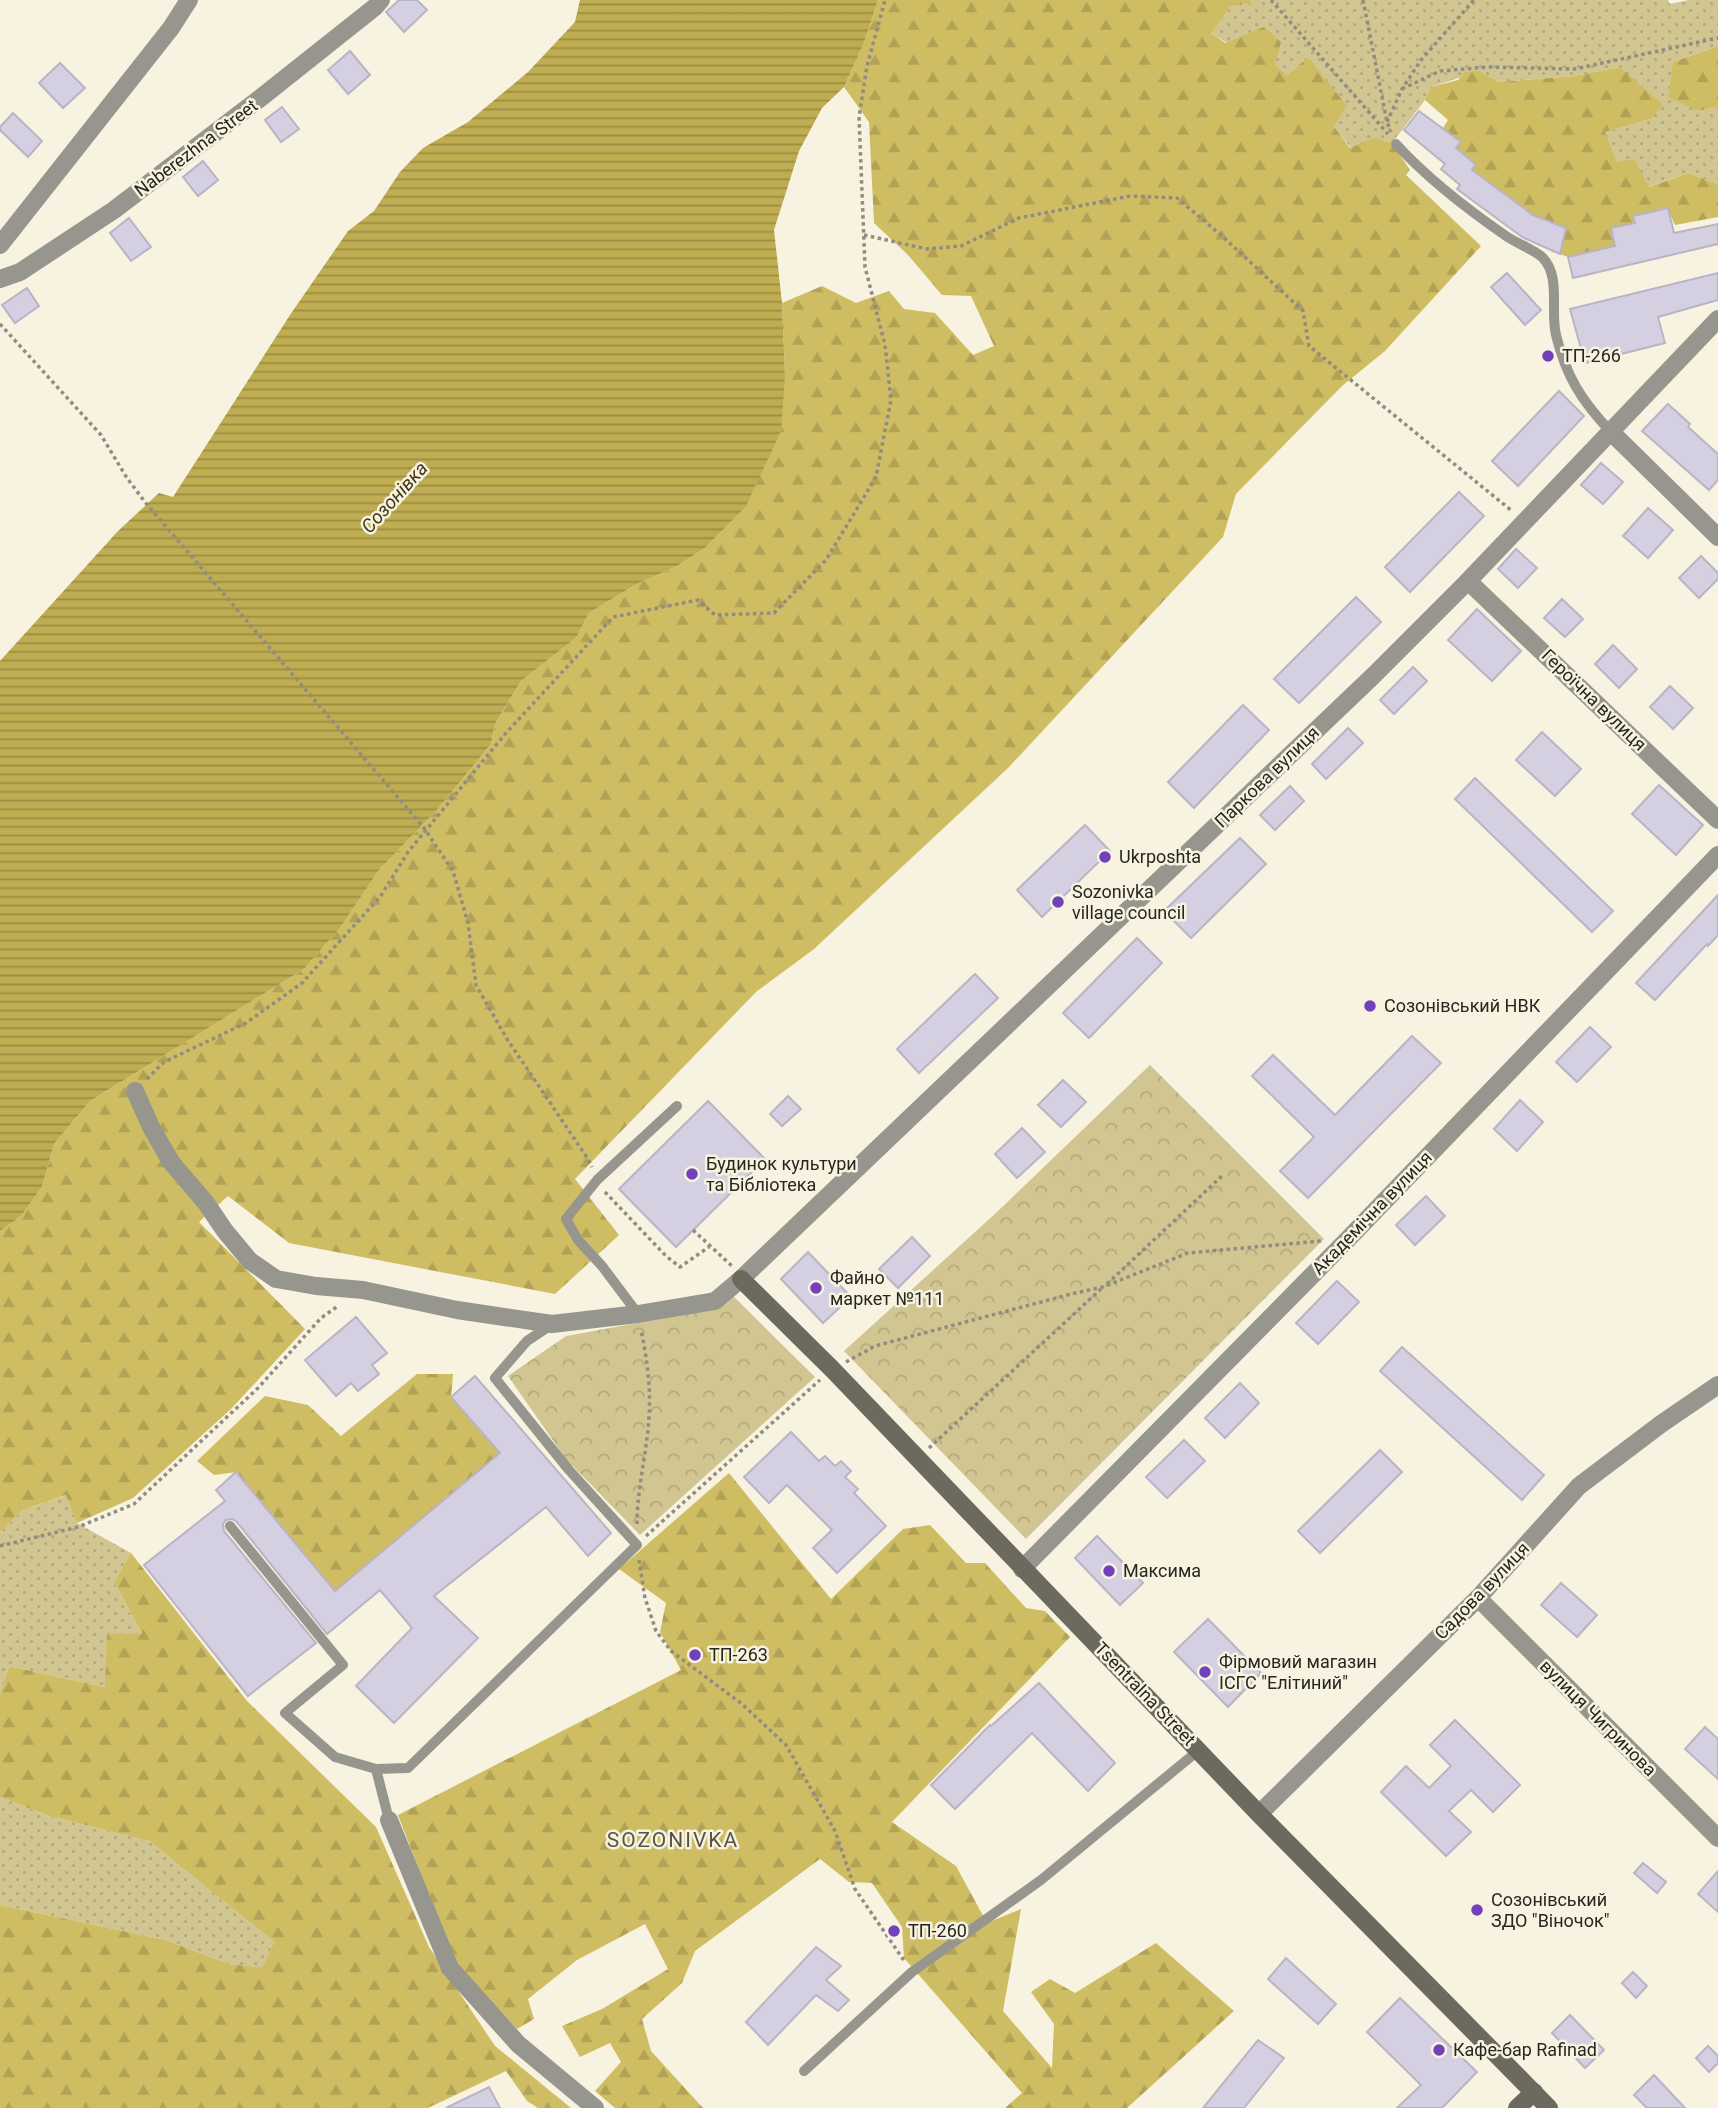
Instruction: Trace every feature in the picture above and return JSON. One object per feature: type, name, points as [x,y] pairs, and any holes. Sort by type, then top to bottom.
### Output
[{"type":"street","points":[[0,246],[171,28],[188,0]]},
{"type":"street","name":"Naberezhna Street","points":[[0,279],[20,272],[114,210],[263,96],[381,0]]},
{"type":"street","name":"Паркова вулиця","points":[[135,1091],[171,1162],[250,1261],[276,1279],[363,1290],[457,1310],[552,1324],[638,1314],[715,1301],[739,1275],[1363,685],[1468,581],[1718,319]]},
{"type":"street","points":[[1610,430],[1718,537]]},
{"type":"street","name":"Героїчна вулиця","points":[[1468,581],[1718,820]]},
{"type":"street","name":"Академічна вулиця","points":[[1022,1569],[1348,1239],[1718,855]]},
{"type":"street","name":"Tsentralna Street","points":[[739,1275],[1259,1814],[1549,2108]]},
{"type":"street","name":"Садова вулиця","points":[[1259,1814],[1478,1598],[1579,1486],[1661,1424],[1716,1389]]},
{"type":"street","name":"вулиця Чигринова","points":[[1478,1598],[1718,1838]]},
{"type":"street","points":[[389,1820],[450,1968],[518,2045],[595,2108]]},
{"type":"street","points":[[1517,2108],[1534,2092]]},
{"type":"lane","points":[[1396,144],[1458,201],[1507,237],[1543,258],[1554,281],[1556,334],[1571,381],[1588,408],[1610,430]]},
{"type":"lane","points":[[638,1314],[602,1266],[578,1240],[566,1219],[597,1180],[677,1106]]},
{"type":"lane","points":[[230,1526],[342,1665],[285,1713],[335,1757],[376,1769],[408,1768],[637,1545],[569,1470],[495,1378],[527,1341],[552,1324]]},
{"type":"lane","points":[[804,2071],[912,1972],[1041,1880],[1199,1750]]},
{"type":"lane","points":[[376,1769],[389,1820]]},
{"type":"path","points":[[135,1091],[164,1062],[246,1023],[302,984],[380,897],[425,829],[506,733],[613,617],[698,600],[715,615],[774,613],[826,560],[876,477],[891,400],[886,345],[865,267],[859,117],[867,66],[885,0]]},
{"type":"path","points":[[1271,0],[1396,144]]},
{"type":"path","points":[[1363,0],[1387,122],[1396,144]]},
{"type":"path","points":[[1387,122],[1402,89],[1420,60],[1474,0]]},
{"type":"path","points":[[1402,89],[1440,71],[1488,67],[1575,69],[1718,38]]},
{"type":"path","points":[[864,235],[927,249],[961,246],[1019,218],[1130,196],[1177,198],[1303,311],[1308,346],[1524,521]]},
{"type":"path","points":[[0,324],[101,435],[145,502],[425,829],[453,871],[468,923],[476,985],[507,1039],[588,1159],[597,1180],[611,1200],[680,1267],[709,1247]]},
{"type":"path","points":[[917,1459],[1224,1174]]},
{"type":"path","points":[[693,1230],[739,1275]]},
{"type":"path","points":[[637,1545],[832,1369],[875,1346],[1103,1287],[1188,1253],[1348,1239]]},
{"type":"path","points":[[0,1546],[78,1527],[134,1504],[258,1388],[321,1318],[363,1290]]},
{"type":"path","points":[[638,1314],[646,1355],[649,1415],[637,1507],[637,1545],[645,1598],[656,1630],[671,1651],[742,1704],[786,1745],[835,1832],[855,1889],[912,1972]]},
{"type":"green space","points":[[878,0],[1250,0],[1252,3],[1230,7],[1211,33],[1225,43],[1264,27],[1281,42],[1275,65],[1287,75],[1308,57],[1347,106],[1334,126],[1350,148],[1374,137],[1392,143],[1410,170],[1406,175],[1481,246],[1385,351],[1342,386],[1236,494],[1223,537],[1008,768],[814,949],[756,992],[575,1179],[619,1235],[555,1294],[289,1243],[228,1196],[199,1222],[305,1329],[231,1409],[133,1498],[77,1523],[66,1495],[23,1510],[0,1532],[0,1231],[21,1216],[42,1187],[54,1144],[90,1101],[304,969],[340,928],[379,870],[437,810],[491,744],[495,724],[521,681],[576,638],[589,613],[705,548],[745,508],[785,376],[782,303],[822,286],[856,303],[889,291],[904,309],[935,313],[973,355],[994,346],[971,296],[942,295],[908,255],[874,223],[869,122],[844,87],[864,43]]},
{"type":"green space","points":[[1250,0],[1668,0],[1670,4],[1689,0],[1718,0],[1718,46],[1673,62],[1698,111],[1718,107],[1718,184],[1688,173],[1648,187],[1617,162],[1604,132],[1651,119],[1620,67],[1574,76],[1499,82],[1480,71],[1431,87],[1425,100],[1392,143],[1374,137],[1351,148],[1334,126],[1308,57],[1287,75],[1210,32],[1230,7],[1252,3]]},
{"type":"green space","points":[[1718,46],[1718,107],[1698,111],[1669,97],[1673,62]]},
{"type":"green space","points":[[1620,67],[1663,105],[1651,119],[1605,132],[1617,162],[1634,159],[1649,187],[1688,173],[1718,184],[1718,217],[1675,225],[1667,208],[1634,216],[1635,223],[1611,228],[1615,246],[1568,257],[1560,254],[1566,228],[1533,215],[1472,170],[1475,164],[1456,148],[1460,142],[1443,128],[1448,120],[1425,100],[1431,87],[1458,80],[1465,72],[1480,71],[1499,82],[1574,76]]},
{"type":"green space","points":[[1150,1065],[1324,1239],[1026,1539],[844,1351],[997,1212]]},
{"type":"green space","points":[[732,1295],[815,1377],[640,1535],[566,1459],[508,1376],[566,1336],[714,1309]]},
{"type":"green space","points":[[417,1374],[453,1374],[451,1397],[500,1453],[335,1591],[237,1472],[214,1475],[197,1461],[265,1396],[308,1405],[341,1436]]},
{"type":"green space","points":[[729,1473],[831,1599],[903,1529],[930,1525],[966,1563],[985,1563],[1026,1608],[1045,1611],[1070,1637],[892,1822],[956,1866],[987,1923],[1021,1909],[1003,2011],[1052,2068],[1054,2024],[1031,1992],[1050,1979],[1075,1993],[1156,1943],[1234,2011],[1127,2108],[1005,2108],[1022,2093],[904,1958],[902,1927],[872,1883],[849,1882],[820,1859],[695,1951],[682,1983],[642,2019],[651,2051],[703,2108],[615,2108],[595,2091],[621,2062],[610,2043],[580,2057],[562,2026],[602,2009],[668,1969],[645,1924],[577,1960],[528,1999],[534,2019],[517,2029],[455,1964],[398,1815],[681,1670],[660,1632],[666,1603],[619,1569]]},
{"type":"green space","points":[[67,1495],[77,1523],[131,1553],[114,1582],[142,1634],[105,1687],[9,1666],[0,1694],[0,1532],[23,1510]]},
{"type":"green space","points":[[131,1553],[247,1701],[376,1827],[429,1947],[495,2046],[571,2108],[538,2108],[527,2101],[506,2071],[428,2108],[0,2108],[0,1905],[166,1940],[229,1964],[262,1968],[274,1942],[149,1841],[49,1816],[0,1797],[0,1694],[9,1666],[105,1687],[107,1634],[142,1634],[114,1582]]},
{"type":"green space","points":[[0,1797],[49,1816],[149,1841],[274,1942],[262,1969],[229,1964],[166,1940],[0,1905]]},
{"type":"water","name":"Созонівка","points":[[580,0],[878,0],[864,43],[844,87],[822,108],[799,151],[774,230],[782,303],[785,376],[781,431],[745,508],[705,548],[589,613],[576,638],[521,681],[495,724],[491,744],[437,810],[379,870],[340,928],[304,969],[90,1101],[54,1144],[42,1187],[21,1216],[0,1231],[0,661],[118,531],[159,493],[173,497],[290,315],[348,231],[374,211],[400,172],[423,148],[468,122],[528,72],[575,22]]},
{"type":"building","points":[[399,0],[417,0],[427,10],[404,32],[386,12]]},
{"type":"building","points":[[350,51],[370,75],[348,94],[328,70]]},
{"type":"building","points":[[60,63],[85,88],[63,108],[39,83]]},
{"type":"building","points":[[282,107],[299,129],[281,142],[265,120]]},
{"type":"building","points":[[1419,111],[1461,142],[1456,148],[1475,164],[1472,170],[1533,215],[1566,228],[1560,254],[1522,237],[1457,189],[1460,185],[1441,169],[1445,164],[1404,130]]},
{"type":"building","points":[[13,113],[42,141],[28,157],[0,130]]},
{"type":"building","points":[[203,161],[218,180],[198,196],[183,177]]},
{"type":"building","points":[[1668,208],[1674,233],[1718,224],[1718,244],[1573,278],[1568,257],[1615,246],[1611,228],[1635,223],[1633,216]]},
{"type":"building","points":[[129,218],[151,247],[131,261],[110,233]]},
{"type":"building","points":[[1507,273],[1541,310],[1525,325],[1491,287]]},
{"type":"building","points":[[1718,273],[1718,300],[1658,317],[1665,343],[1585,363],[1570,309]]},
{"type":"building","points":[[27,288],[39,306],[15,323],[2,305]]},
{"type":"building","points":[[1559,391],[1584,416],[1518,486],[1492,461]]},
{"type":"building","points":[[1668,404],[1690,424],[1688,427],[1718,454],[1718,480],[1709,490],[1642,431]]},
{"type":"building","points":[[1601,463],[1623,482],[1603,504],[1581,485]]},
{"type":"building","points":[[1459,492],[1484,516],[1410,592],[1385,567]]},
{"type":"building","points":[[1648,508],[1673,530],[1648,558],[1623,536]]},
{"type":"building","points":[[1516,549],[1537,568],[1518,588],[1498,569]]},
{"type":"building","points":[[1701,556],[1718,573],[1718,579],[1699,598],[1679,578]]},
{"type":"building","points":[[1356,597],[1381,622],[1299,703],[1274,679]]},
{"type":"building","points":[[1562,599],[1583,619],[1565,637],[1544,618]]},
{"type":"building","points":[[1477,609],[1521,651],[1492,681],[1448,640]]},
{"type":"building","points":[[1613,645],[1637,669],[1619,688],[1595,664]]},
{"type":"building","points":[[1413,667],[1427,681],[1394,714],[1380,700]]},
{"type":"building","points":[[1670,686],[1693,708],[1673,729],[1650,707]]},
{"type":"building","points":[[1243,705],[1269,730],[1194,808],[1168,782]]},
{"type":"building","points":[[1348,728],[1363,743],[1326,779],[1312,764]]},
{"type":"building","points":[[1542,732],[1581,769],[1555,796],[1516,760]]},
{"type":"building","points":[[1475,778],[1613,911],[1592,932],[1455,799]]},
{"type":"building","points":[[1659,785],[1703,825],[1676,855],[1632,814]]},
{"type":"building","points":[[1290,786],[1304,801],[1275,830],[1260,815]]},
{"type":"building","points":[[1085,825],[1110,851],[1042,917],[1017,890]]},
{"type":"building","points":[[1240,838],[1266,864],[1191,938],[1164,911]]},
{"type":"building","points":[[1718,895],[1718,935],[1655,1000],[1636,983]]},
{"type":"building","points":[[1137,938],[1162,963],[1089,1038],[1063,1013]]},
{"type":"building","points":[[975,974],[998,998],[919,1073],[897,1049]]},
{"type":"building","points":[[1590,1027],[1611,1047],[1577,1082],[1556,1062]]},
{"type":"building","points":[[1412,1036],[1441,1063],[1308,1198],[1280,1171],[1314,1137],[1252,1076],[1273,1055],[1335,1115]]},
{"type":"building","points":[[1063,1080],[1086,1102],[1061,1127],[1038,1105]]},
{"type":"building","points":[[788,1096],[801,1109],[782,1126],[770,1114]]},
{"type":"building","points":[[1520,1100],[1543,1122],[1517,1151],[1494,1129]]},
{"type":"building","name":"Будинок культури та Бібліотека","points":[[708,1101],[765,1159],[676,1247],[619,1189]]},
{"type":"building","points":[[1022,1128],[1045,1152],[1017,1178],[995,1154]]},
{"type":"building","points":[[1426,1196],[1445,1216],[1415,1245],[1396,1225]]},
{"type":"building","points":[[912,1237],[930,1256],[898,1288],[879,1269]]},
{"type":"building","name":"Файно маркет №111","points":[[808,1252],[851,1297],[823,1323],[781,1279]]},
{"type":"building","points":[[1337,1281],[1359,1302],[1318,1344],[1296,1323]]},
{"type":"building","points":[[356,1317],[387,1353],[372,1365],[379,1374],[358,1391],[351,1383],[336,1396],[305,1360]]},
{"type":"building","points":[[1402,1347],[1544,1475],[1522,1500],[1380,1371]]},
{"type":"building","points":[[475,1376],[611,1533],[588,1556],[546,1507],[434,1596],[478,1638],[394,1723],[356,1686],[412,1628],[380,1590],[327,1634],[236,1521],[226,1520],[223,1524],[224,1531],[316,1643],[248,1696],[144,1565],[225,1501],[216,1490],[236,1472],[335,1591],[500,1453],[451,1397]]},
{"type":"building","points":[[1240,1383],[1259,1403],[1225,1438],[1205,1418]]},
{"type":"building","points":[[791,1432],[819,1461],[825,1456],[835,1466],[841,1461],[851,1471],[845,1477],[858,1489],[854,1493],[886,1526],[837,1573],[813,1548],[832,1530],[787,1485],[769,1503],[744,1477]]},
{"type":"building","points":[[1184,1440],[1205,1461],[1167,1498],[1146,1477]]},
{"type":"building","points":[[1380,1450],[1402,1472],[1320,1553],[1298,1531]]},
{"type":"building","name":"Максима","points":[[1097,1536],[1143,1583],[1120,1605],[1075,1558]]},
{"type":"building","points":[[1561,1583],[1597,1615],[1577,1637],[1541,1605]]},
{"type":"building","points":[[1208,1619],[1261,1673],[1228,1707],[1174,1652]]},
{"type":"building","points":[[1039,1683],[1115,1763],[1088,1791],[1032,1733],[955,1809],[931,1785],[990,1725]]},
{"type":"building","points":[[1455,1720],[1520,1785],[1493,1812],[1471,1790],[1449,1811],[1471,1832],[1446,1856],[1381,1792],[1406,1766],[1429,1788],[1451,1766],[1430,1745]]},
{"type":"building","points":[[1705,1727],[1718,1739],[1718,1779],[1685,1749]]},
{"type":"building","points":[[1643,1863],[1666,1882],[1657,1893],[1634,1873]]},
{"type":"building","points":[[1718,1871],[1718,1912],[1698,1894]]},
{"type":"building","points":[[816,1947],[841,1966],[826,1980],[849,2000],[838,2011],[816,1995],[768,2045],[746,2022]]},
{"type":"building","points":[[1286,1958],[1336,2004],[1318,2024],[1268,1979]]},
{"type":"building","points":[[1633,1972],[1647,1986],[1636,1998],[1622,1983]]},
{"type":"building","points":[[1400,1998],[1477,2072],[1442,2108],[1397,2108],[1421,2085],[1367,2032]]},
{"type":"building","points":[[1570,2015],[1604,2050],[1585,2068],[1552,2033]]},
{"type":"building","points":[[1258,2040],[1284,2058],[1244,2108],[1203,2108]]},
{"type":"building","points":[[1708,2046],[1718,2056],[1718,2063],[1709,2072],[1696,2058]]},
{"type":"building","points":[[1654,2075],[1685,2108],[1647,2108],[1634,2095]]},
{"type":"building","points":[[489,2087],[500,2108],[446,2108]]},
{"type":"place","name":"ТП-266","points":[[1548,356]]},
{"type":"place","name":"Ukrposhta","points":[[1105,857]]},
{"type":"place","name":"Sozonivka village council","points":[[1058,902]]},
{"type":"place","name":"Созонівський НВК","points":[[1370,1006]]},
{"type":"place","name":"Будинок культури та Бібліотека","points":[[692,1174]]},
{"type":"place","name":"Файно маркет №111","points":[[816,1288]]},
{"type":"place","name":"Максима","points":[[1109,1571]]},
{"type":"place","name":"ТП-263","points":[[695,1655]]},
{"type":"place","name":"Фірмовий магазин ІСГС \"Елітиний\"","points":[[1205,1672]]},
{"type":"place","name":"Созонівський ЗДО \"Віночок\"","points":[[1477,1910]]},
{"type":"place","name":"ТП-260","points":[[894,1931]]},
{"type":"place","name":"Кафе-бар Rafinad","points":[[1439,2050]]},
{"type":"district","name":"SOZONIVKA","points":[[673,1840]]}]
